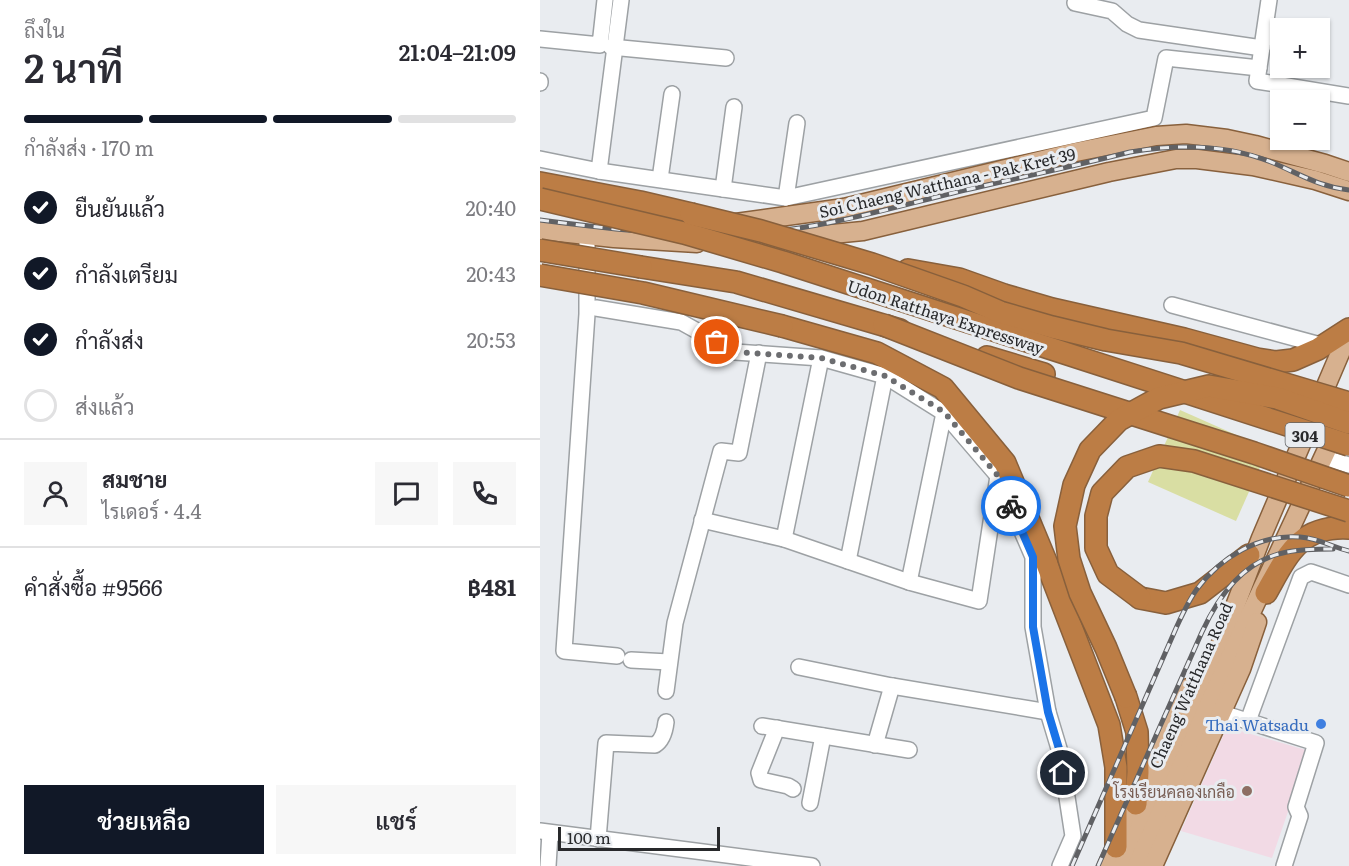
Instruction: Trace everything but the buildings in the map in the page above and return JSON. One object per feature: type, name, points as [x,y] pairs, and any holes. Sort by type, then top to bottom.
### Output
[{"type":"highway","points":[[540,183],[640,202],[761,231],[872,264],[963,296],[1000,312],[1106,340],[1181,353],[1349,402]]},
{"type":"highway","name":"Udon Ratthaya Expressway","points":[[540,199],[684,233],[783,262],[1349,446]]},
{"type":"highway","name":"Udon Ratthaya Expressway","points":[[540,250],[736,282],[1044,374],[1349,471]]},
{"type":"highway","points":[[872,264],[959,279],[1052,309],[1276,362],[1293,360],[1324,346],[1349,330]]},
{"type":"highway","points":[[540,275],[642,293],[782,326],[877,353],[943,388],[1005,463],[1045,559],[1109,725],[1125,853]]},
{"type":"highway","points":[[884,325],[1018,378],[1254,453],[1349,488]]},
{"type":"highway","points":[[1136,804],[1137,732],[1126,697],[1080,593],[1069,559],[1065,526],[1074,485],[1090,450],[1119,420],[1139,409],[1160,398],[1209,386],[1277,398],[1349,423]]},
{"type":"highway","points":[[1255,547],[1200,593],[1166,603],[1140,598],[1108,574],[1096,548],[1096,516],[1102,493],[1127,467],[1159,456],[1194,461],[1349,522]]},
{"type":"highway","points":[[1266,593],[1292,549],[1302,540],[1318,531],[1349,522]]},
{"type":"main road","name":"Soi Chaeng Watthana - Pak Kret 39","points":[[540,209],[717,226],[844,208],[1076,152],[1156,136],[1186,134],[1217,137],[1256,145],[1349,172]]},
{"type":"main road","name":"Soi Chaeng Watthana - Pak Kret 39","points":[[540,230],[727,245],[863,231],[1145,164],[1176,159],[1197,159],[1252,166],[1315,180],[1349,191]]},
{"type":"main road","name":"Chaeng Watthana Road","points":[[1125,853],[1136,804],[1255,547],[1349,330]]},
{"type":"main road","name":"Chaeng Watthana Road","points":[[1125,853],[1229,660],[1325,458],[1349,402]]},
{"type":"main road","name":"Chaeng Watthana Road","points":[[1125,853],[1216,656],[1255,547]]},
{"type":"main road","name":"Chaeng Watthana Road","points":[[1153,866],[1249,647],[1275,562]]},
{"type":"main road","name":"Chaeng Watthana Road","points":[[1125,853],[1137,866]]},
{"type":"street","points":[[599,171],[609,46],[605,0]]},
{"type":"street","points":[[609,46],[621,0]]},
{"type":"street","points":[[1269,0],[1257,81],[1349,96]]},
{"type":"street","points":[[1075,3],[1112,11],[1127,24],[1140,30],[1262,48]]},
{"type":"street","points":[[540,39],[726,58]]},
{"type":"street","points":[[540,159],[599,171],[786,198],[1154,118],[1166,58],[1259,68]]},
{"type":"street","points":[[660,179],[672,94]]},
{"type":"street","points":[[723,189],[734,107]]},
{"type":"street","points":[[786,198],[797,123]]},
{"type":"street","points":[[1216,161],[1217,137]]},
{"type":"street","points":[[587,234],[587,314],[564,651],[669,663]]},
{"type":"street","points":[[1172,305],[1324,346]]},
{"type":"street","points":[[596,308],[681,322],[735,352],[821,358],[885,376],[944,412],[998,476],[1033,557],[1033,627],[1048,712],[1060,752],[1073,836],[1060,866]]},
{"type":"street","points":[[666,691],[675,623],[702,520],[721,451],[739,453],[759,353]]},
{"type":"street","points":[[784,539],[821,358]]},
{"type":"street","points":[[848,561],[885,376]]},
{"type":"street","points":[[1192,377],[1293,414],[1310,423]]},
{"type":"street","points":[[909,582],[944,412]]},
{"type":"street","points":[[1325,458],[1349,465]]},
{"type":"street","points":[[702,520],[784,539],[909,582],[979,601],[998,476]]},
{"type":"street","points":[[1349,488],[1341,511],[1342,522],[1349,522]]},
{"type":"street","points":[[1248,721],[1301,577],[1311,572],[1349,585]]},
{"type":"street","points":[[799,667],[892,686],[1048,712]]},
{"type":"street","points":[[875,745],[892,686]]},
{"type":"street","points":[[1222,713],[1316,743],[1296,807],[1300,816],[1284,866]]},
{"type":"street","points":[[598,839],[606,743],[655,745],[662,738],[666,722]]},
{"type":"street","points":[[793,789],[761,780],[759,777],[770,727],[909,750]]},
{"type":"street","points":[[810,803],[823,736]]},
{"type":"street","points":[[548,866],[545,832],[812,866]]},
{"type":"shaded area","name":"โรงเรียนคลองเกลือ","points":[[1227,727],[1309,751],[1272,858],[1181,831]]},
{"type":"green space","points":[[1180,410],[1268,449],[1236,521],[1148,482]]},
{"type":"railway","points":[[540,220],[673,233],[726,234],[778,231],[854,218],[1130,152],[1183,147],[1219,149],[1254,156],[1318,183],[1349,190]]},
{"type":"railway","points":[[1072,866],[1179,621],[1191,598],[1207,577],[1217,567],[1242,550],[1270,539],[1307,538],[1349,551]]},
{"type":"railway","points":[[1098,866],[1216,605],[1246,571],[1272,556],[1298,550],[1333,549]]},
{"type":"way so far","points":[[717,342],[735,352],[821,358],[885,376],[944,412],[998,476],[1011,506]]},
{"type":"place","name":"Thai Watsadu","points":[[1321,724]]},
{"type":"place","name":"โรงเรียนคลองเกลือ","points":[[1247,791]]},
{"type":"route","points":[[1011,506],[1033,557],[1033,627],[1048,712],[1060,752],[1063,773]]}]
